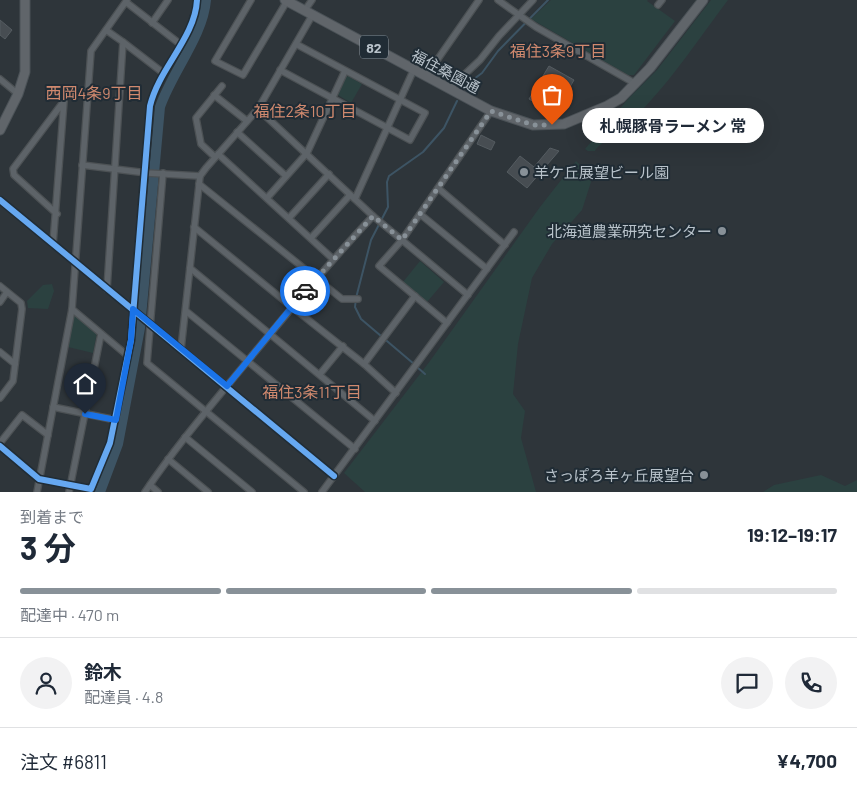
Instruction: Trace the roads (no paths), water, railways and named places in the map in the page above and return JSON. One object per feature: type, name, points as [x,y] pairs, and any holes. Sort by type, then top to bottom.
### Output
[{"type":"main road","points":[[1,128],[18,94],[25,63],[25,0]]},
{"type":"main road","name":"福住桑園通","points":[[286,0],[491,111],[533,125],[564,124],[621,98],[636,84],[703,0]]},
{"type":"street","points":[[152,23],[168,0]]},
{"type":"street","points":[[48,436],[22,414],[0,444],[39,479],[70,489],[92,489],[110,443],[128,356],[134,310],[150,106],[153,92],[162,72],[193,21],[197,0]]},
{"type":"street","points":[[251,0],[215,61],[243,76],[286,0]]},
{"type":"street","points":[[181,348],[200,176],[258,109],[296,44],[312,0]]},
{"type":"street","points":[[426,76],[479,0]]},
{"type":"street","points":[[498,0],[527,21],[636,84]]},
{"type":"street","points":[[449,89],[480,60],[533,0]]},
{"type":"street","points":[[37,492],[72,309],[91,51],[126,1],[180,44]]},
{"type":"street","points":[[106,30],[162,72]]},
{"type":"street","points":[[107,289],[123,42]]},
{"type":"street","points":[[280,70],[410,140],[425,113],[296,44]]},
{"type":"street","points":[[312,238],[352,197],[414,69]]},
{"type":"street","points":[[267,198],[307,153],[346,71]]},
{"type":"street","points":[[0,79],[18,94]]},
{"type":"street","points":[[222,86],[196,118],[201,144],[290,218],[333,259]]},
{"type":"street","points":[[214,95],[247,121]]},
{"type":"street","points":[[53,244],[56,214],[64,111],[64,101],[12,168],[14,175],[56,214]]},
{"type":"street","points":[[258,109],[375,218],[468,295]]},
{"type":"street","points":[[447,323],[378,266],[402,240],[491,111]]},
{"type":"street","points":[[237,132],[286,176]]},
{"type":"street","points":[[82,166],[200,176]]},
{"type":"street","points":[[162,174],[147,363],[304,492]]},
{"type":"street","points":[[290,218],[329,174]]},
{"type":"street","points":[[199,184],[342,299],[355,299]]},
{"type":"street","points":[[438,188],[505,245]]},
{"type":"street","points":[[0,200],[334,476]]},
{"type":"street","points":[[420,214],[487,269]]},
{"type":"street","points":[[145,492],[185,437],[316,278],[375,218]]},
{"type":"street","points":[[194,227],[343,346],[396,393]]},
{"type":"street","points":[[322,492],[514,232]]},
{"type":"street","points":[[190,268],[375,421]]},
{"type":"street","points":[[0,286],[21,302],[22,309],[13,381],[0,398]]},
{"type":"street","points":[[0,302],[8,292]]},
{"type":"street","points":[[364,364],[415,296]]},
{"type":"street","points":[[72,309],[128,356]]},
{"type":"street","points":[[186,311],[355,449]]},
{"type":"street","points":[[70,489],[101,334]]},
{"type":"street","points":[[320,374],[343,346]]},
{"type":"street","points":[[0,352],[15,364]]},
{"type":"street","points":[[53,407],[116,420]]},
{"type":"street","points":[[185,437],[252,492]]},
{"type":"street","points":[[168,459],[208,492]]},
{"type":"street","points":[[150,485],[158,492]]},
{"type":"waterway","points":[[100,492],[118,444],[140,328],[160,107],[199,27],[206,0]]},
{"type":"waterway","points":[[466,85],[482,73],[498,51],[548,0]]},
{"type":"waterway","points":[[414,364],[361,319],[355,307],[356,298],[371,240],[388,207],[387,182],[389,176],[423,152],[444,128],[457,101]]},
{"type":"waterway","points":[[417,367],[425,374]]},
{"type":"place","name":"札幌豚骨ラーメン 常","points":[[552,125]]},
{"type":"place","name":"羊ケ丘展望ビール園","points":[[524,172]]},
{"type":"place","name":"北海道農業研究センター","points":[[722,231]]},
{"type":"place","name":"さっぽろ羊ヶ丘展望台","points":[[704,475]]},
{"type":"district","name":"福住3条9丁目","points":[[558,50]]},
{"type":"district","name":"西岡4条9丁目","points":[[94,92]]},
{"type":"district","name":"福住2条10丁目","points":[[305,110]]},
{"type":"district","name":"福住3条11丁目","points":[[312,391]]}]
